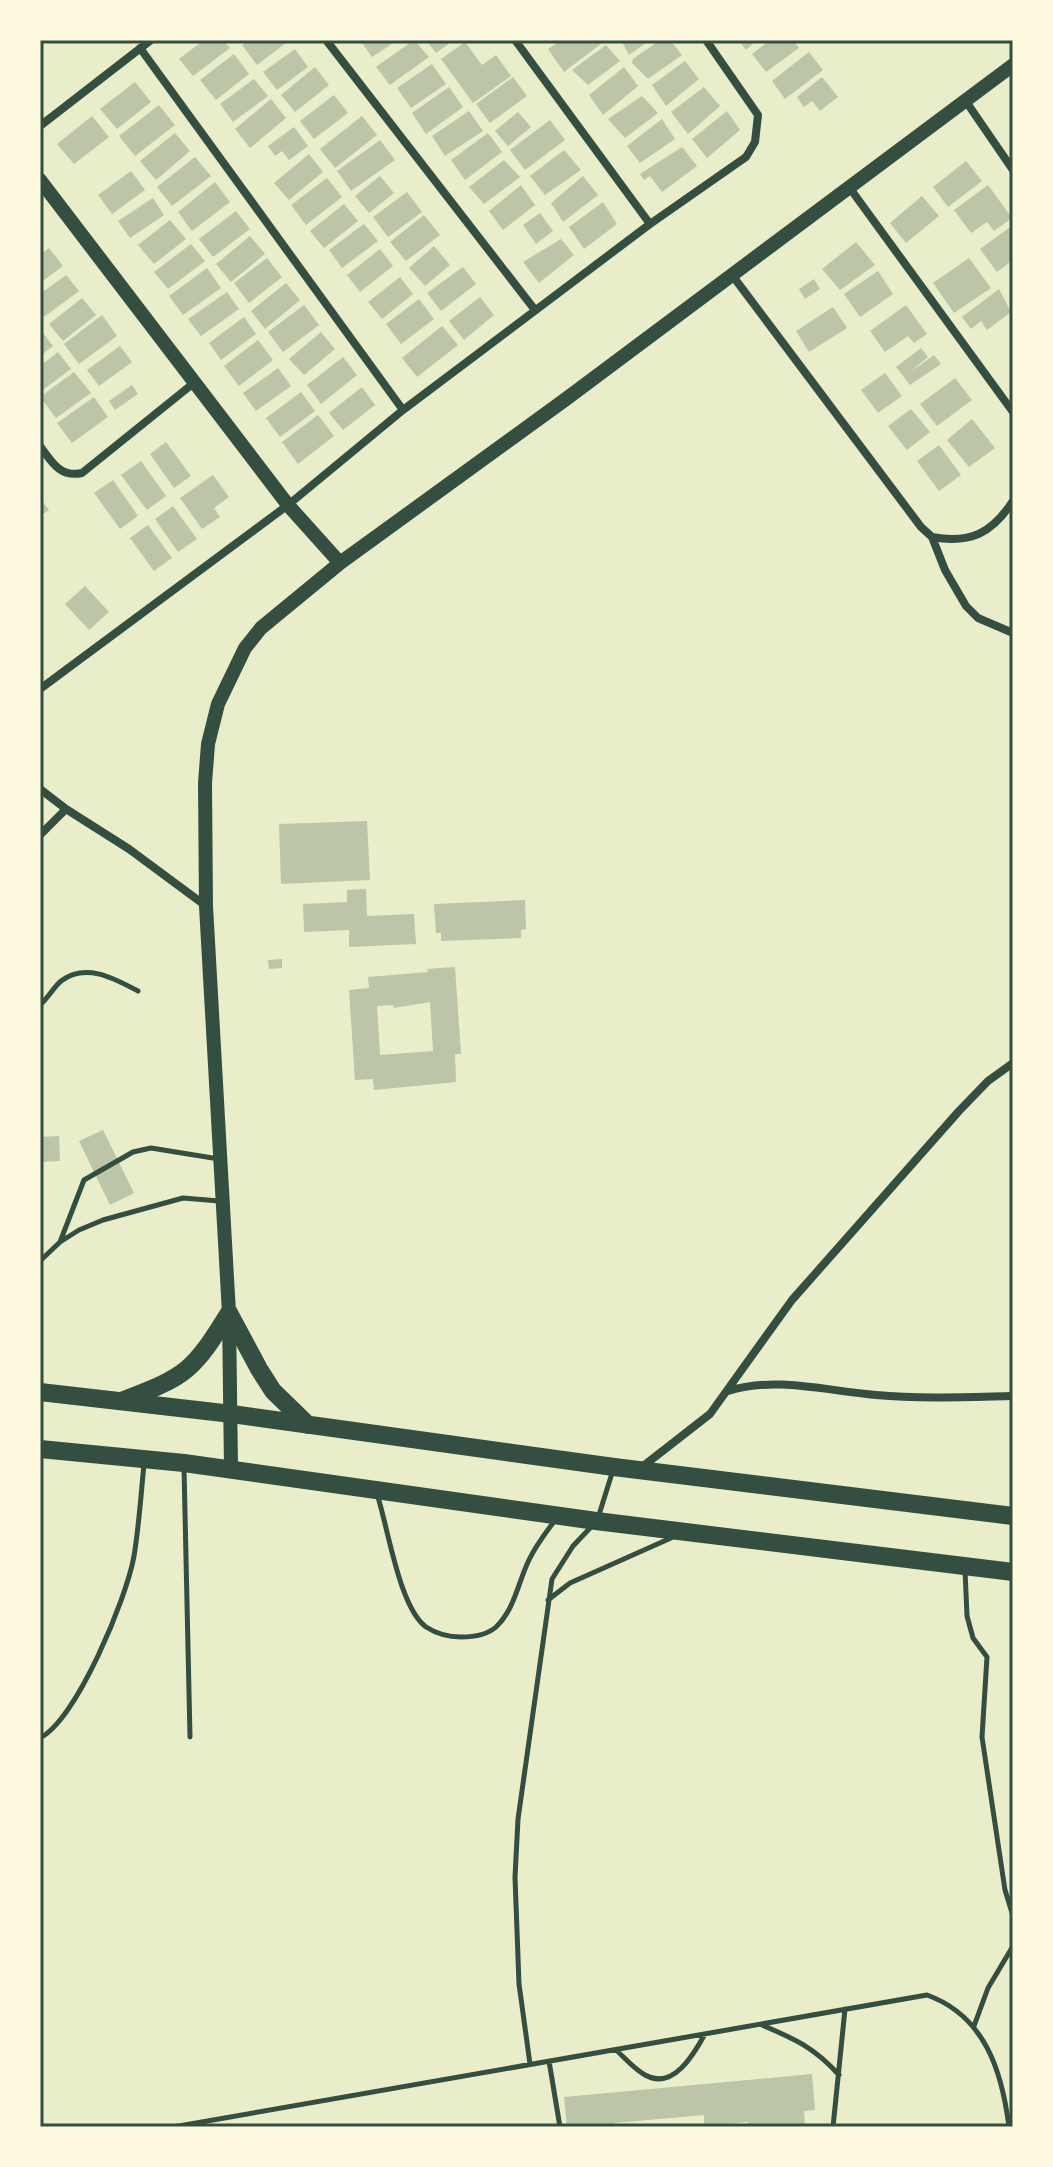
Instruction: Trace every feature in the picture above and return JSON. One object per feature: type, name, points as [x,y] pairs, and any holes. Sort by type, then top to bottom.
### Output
[{"type":"highway","points":[[118,1402],[165,1385],[184,1373],[204,1353],[229,1313],[273,1391],[308,1425]]},
{"type":"highway","points":[[40,1392],[232,1414],[614,1467],[1013,1516]]},
{"type":"highway","points":[[40,1449],[184,1463],[596,1521],[1013,1572]]},
{"type":"street","points":[[40,126],[151,40]]},
{"type":"street","points":[[326,40],[535,310]]},
{"type":"street","points":[[515,40],[650,224]]},
{"type":"street","points":[[42,684],[288,505],[403,410],[650,224],[746,157],[755,142],[758,115],[706,40]]},
{"type":"street","points":[[140,48],[403,410]]},
{"type":"street","points":[[231,1469],[229,1313],[206,906],[205,783],[208,744],[218,704],[245,648],[261,628],[340,563],[566,399],[1013,65]]},
{"type":"street","points":[[965,100],[1013,170]]},
{"type":"street","points":[[40,180],[288,505],[340,563]]},
{"type":"street","points":[[849,187],[1013,412]]},
{"type":"street","points":[[732,275],[921,527],[932,537],[945,570],[966,606],[978,618],[1013,633]]},
{"type":"street","points":[[40,446],[60,470],[74,475],[82,473],[196,382]]},
{"type":"street","points":[[932,537],[950,540],[975,536],[994,525],[1013,501]]},
{"type":"street","points":[[40,789],[206,906]]},
{"type":"street","points":[[40,835],[66,809]]},
{"type":"street","points":[[638,1470],[710,1414],[792,1300],[831,1254],[959,1111],[988,1081],[1013,1063]]},
{"type":"street","points":[[727,1391],[767,1382],[833,1391],[939,1399],[1013,1396]]},
{"type":"lane","points":[[40,1005],[61,981],[82,973],[112,978],[138,991]]},
{"type":"lane","points":[[60,1242],[84,1180],[133,1152],[151,1148],[220,1159]]},
{"type":"lane","points":[[40,1261],[60,1242],[103,1220],[189,1198],[221,1201]]},
{"type":"lane","points":[[40,1738],[47,1734],[68,1707],[95,1664],[125,1589],[134,1557],[145,1459]]},
{"type":"lane","points":[[184,1463],[190,1737]]},
{"type":"lane","points":[[530,2064],[519,1984],[515,1877],[518,1819],[547,1600],[552,1579],[560,1564],[596,1521],[614,1467]]},
{"type":"lane","points":[[376,1490],[400,1581],[409,1603],[425,1626],[447,1637],[474,1637],[495,1628],[514,1601],[528,1561],[559,1515]]},
{"type":"lane","points":[[547,1600],[570,1583],[685,1532]]},
{"type":"lane","points":[[965,1567],[970,1627],[973,1638],[987,1657],[982,1737],[1005,1890],[1013,1916]]},
{"type":"lane","points":[[974,2026],[988,1988],[1013,1946]]},
{"type":"lane","points":[[173,2127],[927,1995],[948,2003],[974,2026],[991,2055],[1005,2096],[1009,2127]]},
{"type":"lane","points":[[833,2127],[845,2008]]},
{"type":"lane","points":[[761,2024],[801,2041],[821,2055],[839,2075]]},
{"type":"lane","points":[[616,2049],[647,2076],[658,2079],[682,2068],[705,2034]]},
{"type":"lane","points":[[549,2060],[560,2127]]},
{"type":"building","points":[[204,40],[223,40],[230,48],[193,76],[179,59]]},
{"type":"building","points":[[248,40],[290,40],[257,65],[242,45]]},
{"type":"building","points":[[360,40],[398,40],[372,57]]},
{"type":"building","points":[[414,40],[429,57],[390,85],[376,67]]},
{"type":"building","points":[[426,40],[454,40],[436,53]]},
{"type":"building","points":[[561,40],[606,40],[564,72],[548,49]]},
{"type":"building","points":[[621,40],[650,40],[629,55]]},
{"type":"building","points":[[660,40],[670,40],[682,55],[648,79],[632,63],[633,59]]},
{"type":"building","points":[[738,40],[757,40],[746,50]]},
{"type":"building","points":[[770,40],[793,40],[799,48],[766,72],[752,54]]},
{"type":"building","points":[[465,42],[482,65],[496,55],[511,76],[473,103],[441,59]]},
{"type":"building","points":[[606,45],[620,61],[588,85],[572,70]]},
{"type":"building","points":[[295,49],[308,67],[277,90],[263,72]]},
{"type":"building","points":[[809,52],[823,70],[785,99],[772,81]]},
{"type":"building","points":[[234,54],[249,74],[216,100],[200,80]]},
{"type":"building","points":[[685,61],[699,79],[666,106],[652,85]]},
{"type":"building","points":[[432,64],[446,84],[411,108],[397,88]]},
{"type":"building","points":[[315,67],[329,85],[295,112],[281,95]]},
{"type":"building","points":[[624,67],[638,86],[603,115],[589,95]]},
{"type":"building","points":[[513,77],[527,96],[490,123],[476,104]]},
{"type":"building","points":[[822,77],[838,97],[820,111],[812,101],[804,107],[797,97]]},
{"type":"building","points":[[254,79],[268,96],[233,122],[220,104]]},
{"type":"building","points":[[135,82],[151,102],[117,129],[100,109]]},
{"type":"building","points":[[449,87],[463,107],[426,134],[412,113]]},
{"type":"building","points":[[704,87],[720,106],[688,134],[671,112]]},
{"type":"building","points":[[334,95],[348,113],[314,139],[300,121]]},
{"type":"building","points":[[642,96],[658,113],[625,138],[608,119]]},
{"type":"building","points":[[271,99],[286,118],[250,148],[235,129]]},
{"type":"building","points":[[159,105],[175,125],[135,156],[119,136]]},
{"type":"building","points":[[469,111],[483,131],[445,156],[432,136]]},
{"type":"building","points":[[727,111],[740,130],[707,158],[692,139]]},
{"type":"building","points":[[518,112],[531,127],[508,146],[495,131]]},
{"type":"building","points":[[92,116],[109,137],[74,164],[57,144]]},
{"type":"building","points":[[362,116],[377,135],[335,168],[320,149]]},
{"type":"building","points":[[662,119],[675,139],[640,163],[627,146]]},
{"type":"building","points":[[550,120],[565,140],[525,170],[510,150]]},
{"type":"building","points":[[294,127],[308,146],[289,160],[282,151],[275,156],[268,146]]},
{"type":"building","points":[[175,133],[190,151],[156,180],[140,161]]},
{"type":"building","points":[[488,133],[502,152],[465,180],[451,160]]},
{"type":"building","points":[[380,140],[395,160],[351,191],[337,171]]},
{"type":"building","points":[[682,147],[697,166],[662,192],[650,176],[644,180],[640,174]]},
{"type":"building","points":[[564,150],[581,170],[545,195],[530,176]]},
{"type":"building","points":[[309,154],[323,172],[289,200],[274,183]]},
{"type":"building","points":[[195,157],[211,176],[172,206],[157,187]]},
{"type":"building","points":[[504,160],[520,177],[484,204],[469,187]]},
{"type":"building","points":[[966,161],[982,181],[948,207],[933,187]]},
{"type":"building","points":[[131,171],[145,190],[112,214],[98,195]]},
{"type":"building","points":[[380,176],[394,193],[369,213],[355,196]]},
{"type":"building","points":[[583,176],[598,195],[563,222],[551,203]]},
{"type":"building","points":[[327,178],[342,197],[306,225],[291,205]]},
{"type":"building","points":[[215,182],[230,202],[192,231],[178,212]]},
{"type":"building","points":[[521,185],[535,205],[503,230],[489,211]]},
{"type":"building","points":[[988,185],[1012,218],[994,231],[987,222],[971,233],[954,210]]},
{"type":"building","points":[[407,192],[422,212],[388,237],[373,217]]},
{"type":"building","points":[[922,196],[939,216],[906,243],[890,223]]},
{"type":"building","points":[[153,198],[164,215],[130,238],[118,221]]},
{"type":"building","points":[[603,202],[617,224],[584,249],[569,227]]},
{"type":"building","points":[[344,204],[358,221],[324,248],[310,231]]},
{"type":"building","points":[[236,211],[250,229],[213,257],[199,239]]},
{"type":"building","points":[[540,213],[553,231],[536,244],[523,225]]},
{"type":"building","points":[[424,215],[440,235],[406,261],[390,242]]},
{"type":"building","points":[[170,220],[186,239],[154,264],[138,245]]},
{"type":"building","points":[[364,224],[378,241],[342,268],[329,250]]},
{"type":"building","points":[[1013,225],[1013,260],[997,272],[980,249]]},
{"type":"building","points":[[250,236],[265,254],[231,282],[216,264]]},
{"type":"building","points":[[561,239],[574,255],[539,283],[523,262]]},
{"type":"building","points":[[856,242],[875,265],[840,290],[822,269]]},
{"type":"building","points":[[191,244],[205,261],[168,289],[154,272]]},
{"type":"building","points":[[434,246],[450,265],[425,286],[409,268]]},
{"type":"building","points":[[49,248],[63,266],[40,283],[40,255]]},
{"type":"building","points":[[380,249],[393,266],[360,292],[347,275]]},
{"type":"building","points":[[267,258],[282,277],[249,303],[234,283]]},
{"type":"building","points":[[969,258],[991,288],[954,313],[933,283]]},
{"type":"building","points":[[463,267],[476,284],[441,311],[427,293]]},
{"type":"building","points":[[207,268],[221,288],[183,315],[169,296]]},
{"type":"building","points":[[878,271],[893,294],[860,317],[844,294]]},
{"type":"building","points":[[66,275],[79,291],[44,317],[40,312],[40,294]]},
{"type":"building","points":[[400,277],[413,294],[382,319],[368,302]]},
{"type":"building","points":[[814,279],[820,289],[805,299],[799,289]]},
{"type":"building","points":[[286,283],[300,300],[265,329],[251,311]]},
{"type":"building","points":[[999,289],[1011,312],[987,330],[981,321],[971,329],[962,317]]},
{"type":"building","points":[[227,292],[239,309],[201,336],[188,319]]},
{"type":"building","points":[[480,297],[494,315],[464,340],[449,321]]},
{"type":"building","points":[[82,298],[96,315],[63,341],[49,324]]},
{"type":"building","points":[[419,299],[434,319],[401,344],[386,324]]},
{"type":"building","points":[[304,305],[319,325],[283,352],[268,332]]},
{"type":"building","points":[[906,305],[927,334],[914,343],[908,336],[885,352],[870,331]]},
{"type":"building","points":[[833,307],[847,328],[809,352],[796,331]]},
{"type":"building","points":[[102,315],[117,336],[79,364],[64,344]]},
{"type":"building","points":[[244,317],[256,334],[221,360],[209,343]]},
{"type":"building","points":[[442,326],[458,345],[417,377],[402,358]]},
{"type":"building","points":[[40,329],[53,346],[40,356]]},
{"type":"building","points":[[321,332],[335,349],[304,375],[289,359]]},
{"type":"building","points":[[258,340],[273,360],[239,386],[224,366]]},
{"type":"building","points":[[120,346],[132,362],[99,386],[87,370]]},
{"type":"building","points":[[921,348],[928,357],[909,373],[934,355],[941,364],[910,385],[896,367]]},
{"type":"building","points":[[58,352],[71,369],[40,392],[40,366]]},
{"type":"building","points":[[343,357],[357,375],[321,404],[307,385]]},
{"type":"building","points":[[278,368],[291,386],[256,411],[243,393]]},
{"type":"building","points":[[74,372],[91,393],[56,418],[40,397]]},
{"type":"building","points":[[885,373],[902,396],[878,413],[861,390]]},
{"type":"building","points":[[955,378],[972,400],[937,426],[920,404]]},
{"type":"building","points":[[132,385],[138,394],[115,410],[109,401]]},
{"type":"building","points":[[362,387],[375,405],[343,430],[329,413]]},
{"type":"building","points":[[301,392],[315,411],[280,437],[266,418]]},
{"type":"building","points":[[94,397],[108,417],[72,443],[57,423]]},
{"type":"building","points":[[911,409],[930,432],[907,450],[888,426]]},
{"type":"building","points":[[318,415],[334,436],[298,464],[282,442]]},
{"type":"building","points":[[972,419],[995,448],[969,467],[947,440]]},
{"type":"building","points":[[166,442],[191,476],[174,488],[150,454]]},
{"type":"building","points":[[939,445],[961,475],[939,491],[917,461]]},
{"type":"building","points":[[141,461],[166,496],[147,510],[121,475]]},
{"type":"building","points":[[213,475],[229,497],[214,508],[220,517],[202,529],[180,498]]},
{"type":"building","points":[[113,480],[138,516],[120,529],[94,493]]},
{"type":"building","points":[[40,498],[49,510],[40,516]]},
{"type":"building","points":[[173,506],[197,539],[178,552],[155,519]]},
{"type":"building","points":[[148,525],[172,558],[154,571],[130,538]]},
{"type":"building","points":[[85,586],[109,612],[89,630],[65,604]]},
{"type":"building","points":[[367,821],[370,880],[281,884],[279,824]]},
{"type":"building","points":[[366,889],[367,916],[414,914],[416,944],[349,947],[349,930],[304,932],[303,904],[347,902],[347,890]]},
{"type":"building","points":[[525,900],[526,929],[521,930],[521,938],[441,941],[441,933],[436,933],[434,904]]},
{"type":"building","points":[[282,959],[282,968],[269,969],[268,960]]},
{"type":"building","points":[[455,967],[461,1054],[455,1054],[456,1082],[374,1090],[373,1079],[355,1080],[349,990],[369,988],[368,977],[428,972],[427,969]],"holes":[[[430,1002],[433,1051],[380,1055],[377,1006],[393,1005],[394,1008]]]},
{"type":"building","points":[[103,1130],[134,1193],[110,1205],[79,1141]]},
{"type":"building","points":[[59,1136],[60,1161],[40,1162],[40,1137]]},
{"type":"building","points":[[812,2074],[815,2110],[804,2111],[805,2127],[748,2127],[748,2122],[704,2126],[704,2115],[614,2123],[615,2127],[567,2127],[564,2097]]}]
